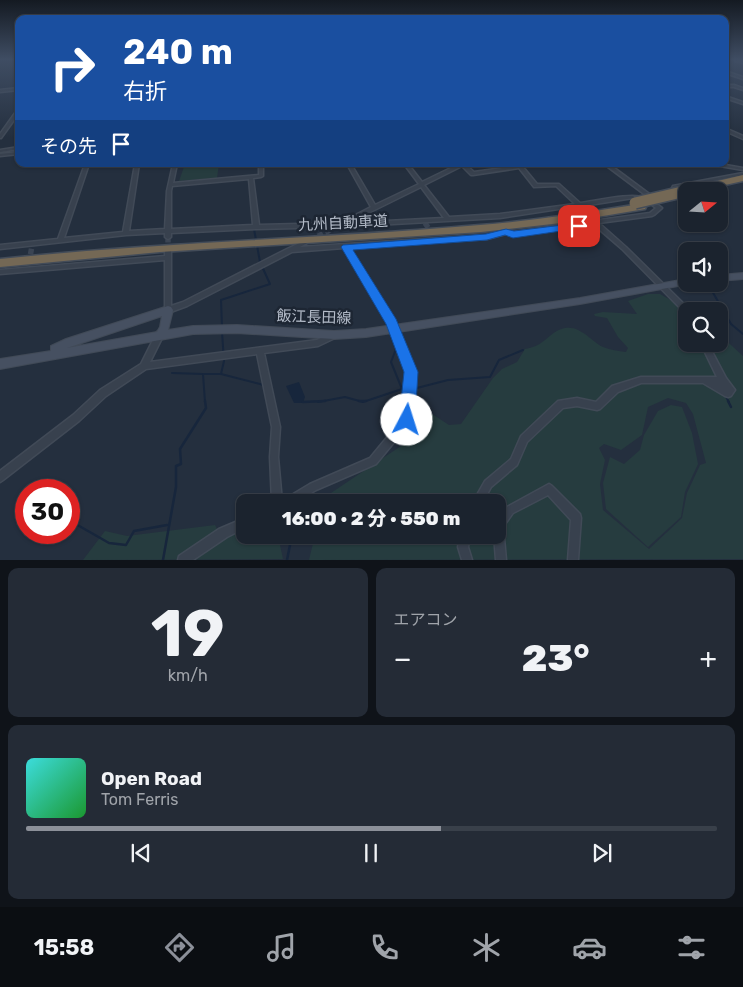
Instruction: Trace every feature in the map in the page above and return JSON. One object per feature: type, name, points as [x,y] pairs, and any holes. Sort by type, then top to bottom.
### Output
[{"type":"highway","name":"九州自動車道","points":[[0,263],[230,241],[260,235],[508,227],[578,218],[642,201],[678,194]]},
{"type":"highway","name":"九州自動車道","points":[[0,256],[230,241]]},
{"type":"main road","points":[[728,277],[743,276]]},
{"type":"main road","name":"飯江長田線","points":[[0,364],[46,354],[193,330],[236,329],[334,336],[394,329],[580,301],[678,283]]},
{"type":"main road","points":[[46,354],[70,342],[168,310],[165,327],[161,334]]},
{"type":"street","points":[[0,91],[15,89]]},
{"type":"street","points":[[729,98],[743,103]]},
{"type":"street","points":[[0,137],[15,116]]},
{"type":"street","points":[[729,131],[743,138]]},
{"type":"street","points":[[0,151],[15,149]]},
{"type":"street","points":[[0,155],[15,153]]},
{"type":"street","points":[[62,239],[86,167]]},
{"type":"street","points":[[126,233],[137,167]]},
{"type":"street","points":[[168,234],[170,185],[174,167]]},
{"type":"street","points":[[170,185],[251,178],[261,176],[261,167]]},
{"type":"street","points":[[351,167],[374,208]]},
{"type":"street","points":[[408,167],[448,219]]},
{"type":"street","points":[[337,227],[457,167]]},
{"type":"street","points":[[466,167],[473,174],[509,167]]},
{"type":"street","points":[[521,167],[536,186],[557,185],[582,207]]},
{"type":"street","points":[[609,167],[642,201]]},
{"type":"street","points":[[729,167],[743,169]]},
{"type":"street","points":[[642,201],[673,191],[675,187],[743,174]]},
{"type":"street","points":[[251,178],[260,235]]},
{"type":"street","points":[[0,247],[126,233],[260,235],[337,227],[425,222],[582,207],[633,197],[659,208],[652,214],[513,234],[506,232],[487,237],[289,250]]},
{"type":"street","points":[[594,222],[624,248],[678,302]]},
{"type":"street","points":[[0,272],[168,255],[168,310],[185,304],[304,243]]},
{"type":"street","points":[[301,494],[312,487],[373,461],[407,420],[411,372],[394,329],[346,247]]},
{"type":"street","points":[[27,269],[29,262]]},
{"type":"street","points":[[144,366],[161,334]]},
{"type":"street","points":[[0,477],[76,418],[103,393],[144,366],[318,343],[334,336]]},
{"type":"street","points":[[260,350],[276,427],[274,457],[276,494]]},
{"type":"street","points":[[705,380],[728,393],[731,390],[723,380],[708,352]]},
{"type":"street","points":[[482,494],[488,484],[514,462],[524,438],[561,404],[577,402],[597,406],[615,389],[641,380],[723,380]]},
{"type":"street","points":[[506,515],[510,510],[549,489],[576,518],[573,560]]},
{"type":"street","points":[[183,560],[223,533],[236,527]]},
{"type":"street","points":[[464,544],[467,560]]},
{"type":"street","points":[[500,544],[501,560]]},
{"type":"green space","points":[[184,167],[219,167],[217,178],[179,181]]},
{"type":"green space","points":[[648,294],[660,294],[678,302],[678,352],[728,352],[728,342],[743,356],[743,559],[309,560],[313,544],[506,544],[506,494],[329,494],[407,442],[416,411],[429,412],[449,425],[461,424],[493,378],[502,369],[517,362],[525,349],[538,345],[555,332],[565,328],[580,331],[603,347],[626,352],[628,348],[618,337],[607,318],[595,316],[594,314],[603,312],[637,314],[628,301]],"holes":[[[668,398],[686,403],[693,414],[706,463],[700,465],[687,493],[682,518],[649,549],[603,510],[600,484],[605,460],[599,448],[604,444],[621,450],[642,435],[648,407]]]},
{"type":"green space","points":[[671,405],[682,407],[692,433],[698,464],[685,492],[681,517],[648,547],[606,509],[603,483],[610,457],[624,464],[640,450],[644,435],[658,411]]},
{"type":"green space","points":[[215,525],[217,529],[236,526],[236,544],[279,544],[283,559],[83,560],[105,531],[127,536]]},
{"type":"water","points":[[299,382],[305,397],[303,403],[294,403],[286,386]]},
{"type":"waterway","points":[[0,153],[15,151]]},
{"type":"waterway","points":[[222,327],[221,300],[270,284],[260,262],[254,229]]},
{"type":"waterway","points":[[713,292],[731,324],[743,334]]},
{"type":"waterway","points":[[221,374],[224,361],[222,332]]},
{"type":"waterway","points":[[391,336],[396,349],[391,362],[402,389]]},
{"type":"waterway","points":[[413,389],[448,380],[490,377],[499,360],[523,350]]},
{"type":"waterway","points":[[172,373],[203,374]]},
{"type":"waterway","points":[[203,374],[221,374]]},
{"type":"waterway","points":[[203,374],[205,402]]},
{"type":"waterway","points":[[221,374],[264,385]]},
{"type":"waterway","points":[[366,401],[402,389]]},
{"type":"waterway","points":[[402,389],[408,389]]},
{"type":"waterway","points":[[323,401],[345,397],[359,401]]},
{"type":"waterway","points":[[726,397],[729,402]]},
{"type":"waterway","points":[[163,560],[176,487],[176,466],[181,464],[180,449],[206,408],[205,401]]},
{"type":"waterway","points":[[305,402],[303,402],[323,401]]},
{"type":"waterway","points":[[318,402],[323,401]]},
{"type":"waterway","points":[[359,401],[366,401]]},
{"type":"waterway","points":[[359,401],[366,401]]},
{"type":"waterway","points":[[728,401],[731,407]]},
{"type":"waterway","points":[[278,451],[279,436]]},
{"type":"waterway","points":[[80,526],[109,543],[126,545],[134,531],[167,525]]},
{"type":"waterway","points":[[287,560],[290,544]]},
{"type":"tunnel","points":[[583,208],[593,220]]},
{"type":"tunnel","points":[[425,223],[434,236]]},
{"type":"tunnel","points":[[311,240],[334,228]]},
{"type":"tunnel","points":[[168,237],[168,251]]},
{"type":"tunnel","points":[[29,262],[32,246]]},
{"type":"route","points":[[407,420],[411,372],[392,323],[346,247],[487,237],[495,233],[506,232],[513,234],[579,226]]}]
